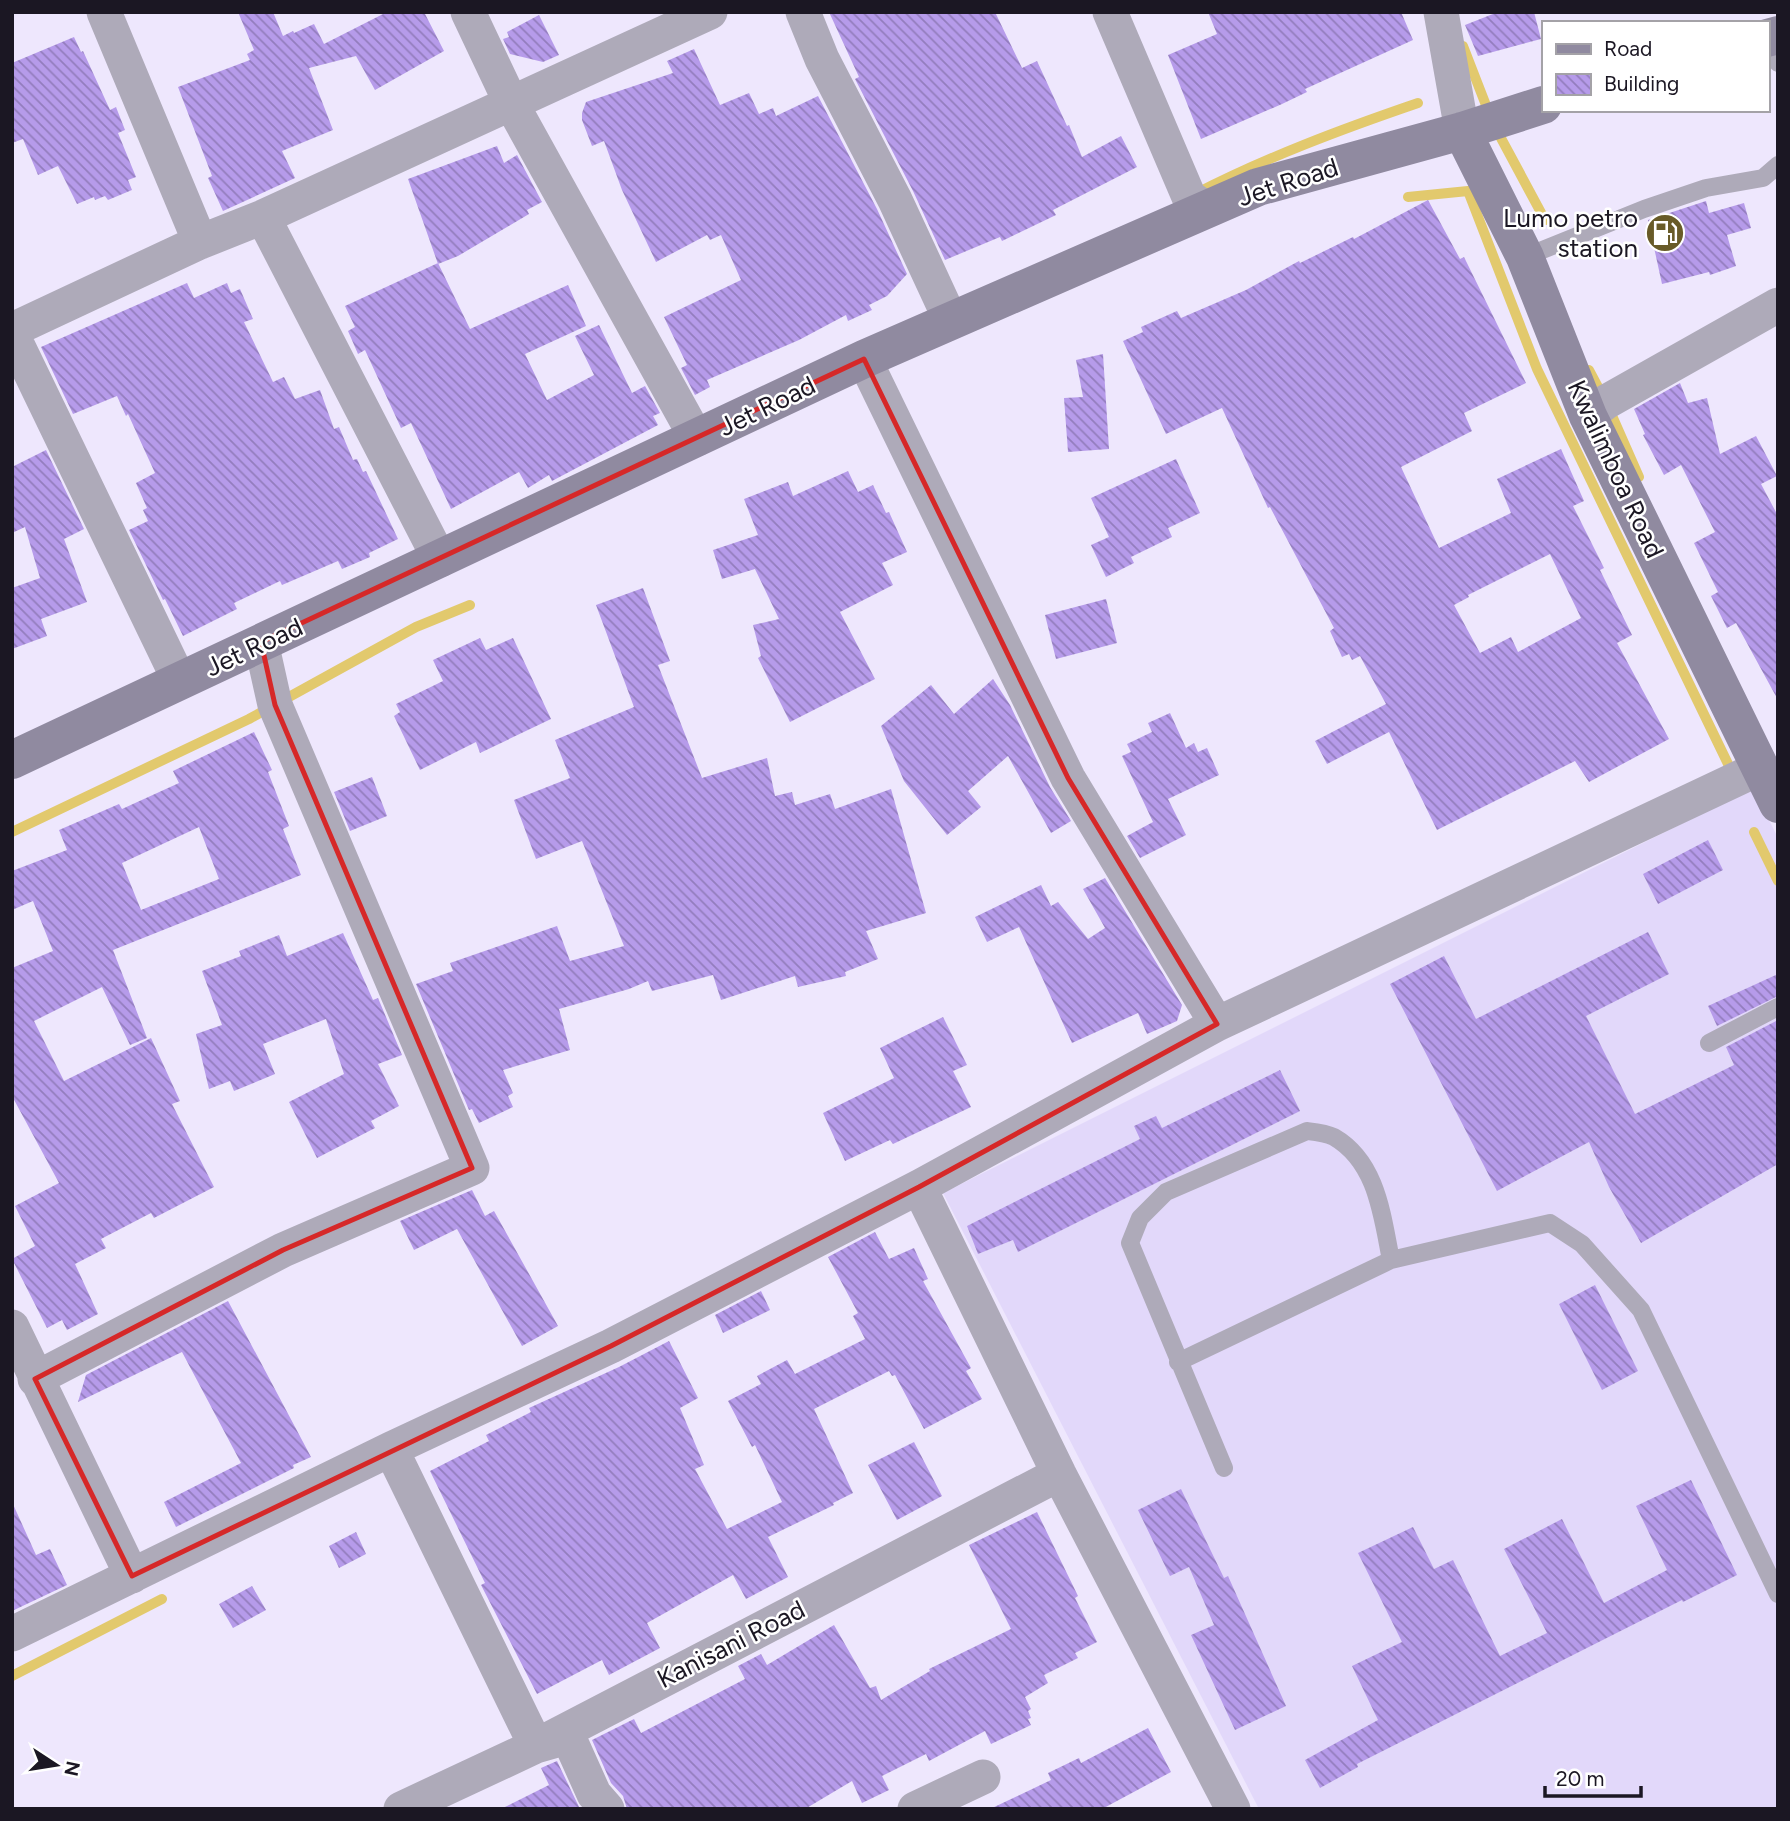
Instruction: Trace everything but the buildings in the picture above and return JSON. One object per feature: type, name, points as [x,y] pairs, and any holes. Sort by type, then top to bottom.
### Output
[{"type":"main road","name":"Jet Road","points":[[12,760],[864,359],[1258,187],[1542,106]]},
{"type":"main road","name":"Kwalimboa Road","points":[[1462,131],[1525,257],[1588,416],[1778,804]]},
{"type":"street","points":[[104,12],[200,242]]},
{"type":"street","points":[[468,12],[511,103],[696,439]]},
{"type":"street","points":[[180,682],[12,332],[200,242],[263,217],[710,12]]},
{"type":"street","points":[[803,12],[822,59],[895,200],[951,321]]},
{"type":"street","points":[[1110,12],[1189,197],[1207,210]]},
{"type":"street","points":[[1441,12],[1462,131]]},
{"type":"street","points":[[263,217],[440,560]]},
{"type":"street","points":[[1588,416],[1606,402],[1778,305]]},
{"type":"street","points":[[864,359],[1068,778],[1217,1024]]},
{"type":"street","points":[[35,1379],[283,1250],[472,1167],[275,705],[261,642]]},
{"type":"street","points":[[12,1634],[391,1449],[611,1346],[919,1187],[1217,1024],[1760,768]]},
{"type":"street","points":[[919,1187],[1059,1474],[1233,1809]]},
{"type":"street","points":[[12,1327],[132,1576]]},
{"type":"street","points":[[391,1449],[536,1746],[564,1738],[572,1745],[594,1794],[607,1809]]},
{"type":"street","name":"Kanisani Road","points":[[401,1809],[536,1746],[1059,1474]]},
{"type":"street","points":[[915,1809],[983,1777]]},
{"type":"lane","points":[[1525,257],[1644,209],[1706,188],[1763,178],[1778,165]]},
{"type":"lane","points":[[1709,1043],[1778,1007]]},
{"type":"lane","points":[[1224,1468],[1130,1243],[1140,1218],[1166,1192],[1307,1131],[1332,1135],[1358,1155],[1378,1194],[1391,1260]]},
{"type":"lane","points":[[1178,1363],[1391,1260],[1550,1223],[1582,1244],[1641,1310],[1778,1594]]},
{"type":"highlighted area","points":[[864,359],[1068,778],[1217,1024],[919,1187],[611,1346],[132,1576],[35,1379],[283,1250],[472,1168],[275,705],[261,642]]},
{"type":"shaded area","points":[[1753,788],[1778,838],[1778,1809],[1259,1809],[943,1193]]},
{"type":"waterway","points":[[1463,46],[1489,113]]},
{"type":"waterway","points":[[1195,194],[1305,144],[1418,103]]},
{"type":"waterway","points":[[1495,127],[1545,220]]},
{"type":"waterway","points":[[1408,197],[1468,191],[1537,369],[1729,766]]},
{"type":"waterway","points":[[1589,370],[1639,477]]},
{"type":"waterway","points":[[12,832],[249,719],[416,627],[470,605]]},
{"type":"waterway","points":[[1754,832],[1778,881]]},
{"type":"waterway","points":[[12,1676],[162,1599]]},
{"type":"place","name":"Lumo petro station","points":[[1665,233]]}]
